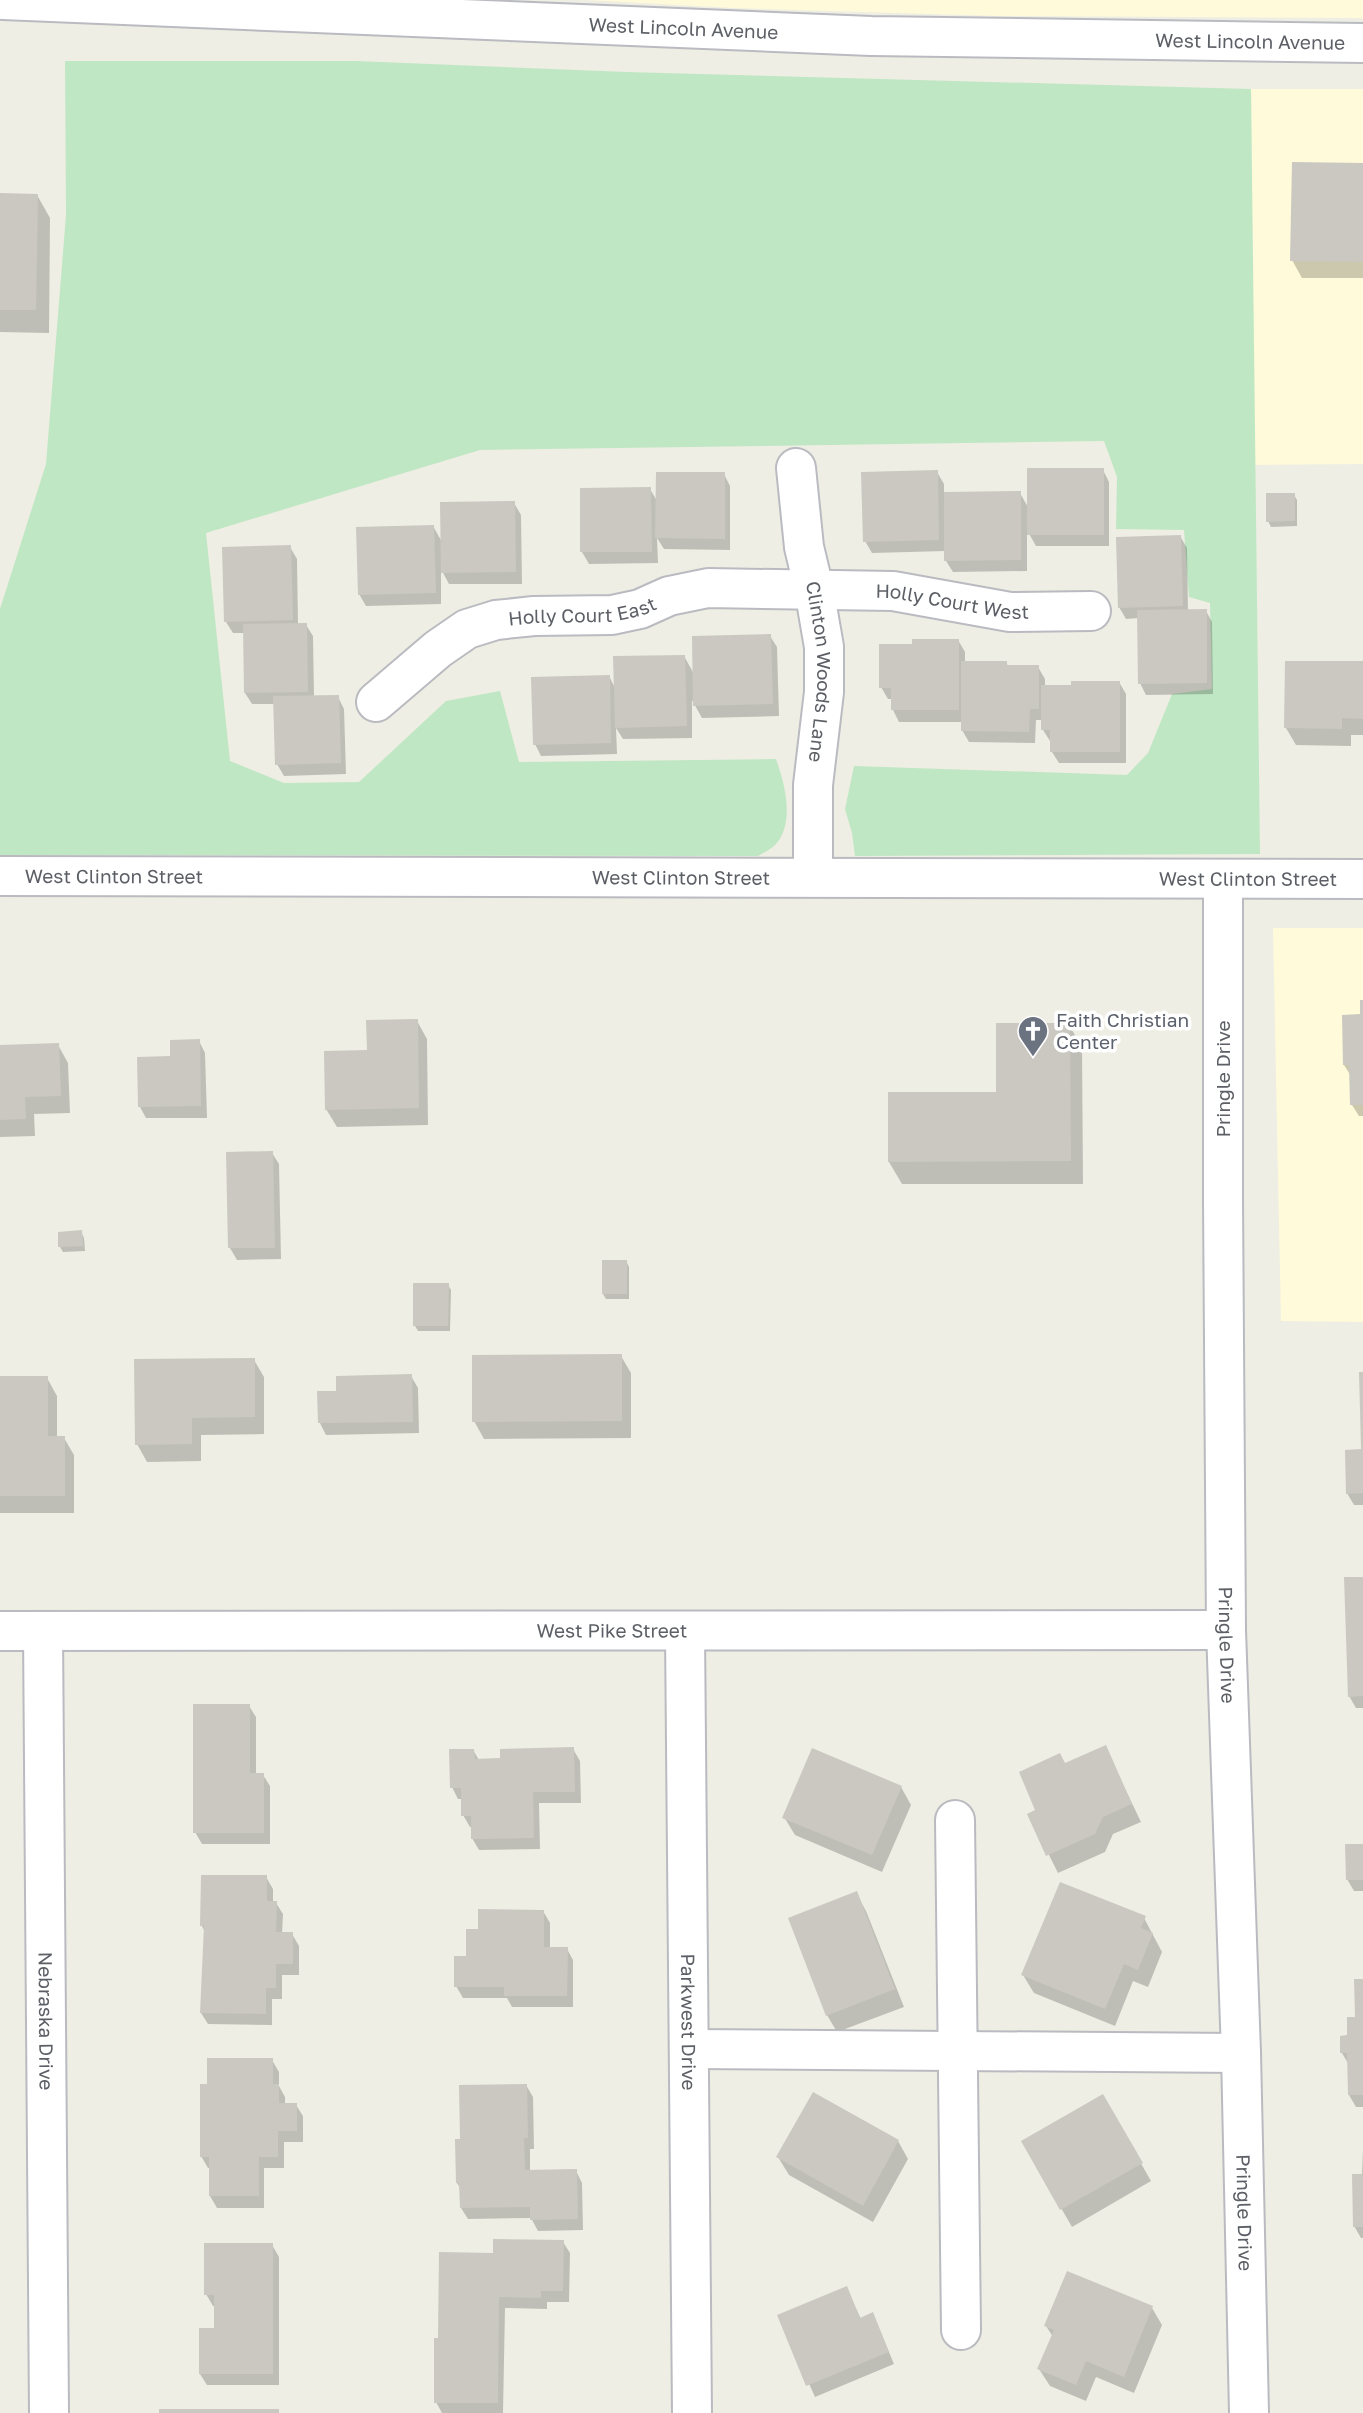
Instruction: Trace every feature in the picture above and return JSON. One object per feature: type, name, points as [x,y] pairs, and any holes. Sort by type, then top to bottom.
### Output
[{"type":"street","name":"West Lincoln Avenue","points":[[3,0],[871,36],[1363,44]]},
{"type":"street","name":"Clinton Woods Lane","points":[[796,468],[804,547],[824,647],[824,692],[813,785],[813,877]]},
{"type":"street","name":"Holly Court East","points":[[376,702],[438,649],[467,629],[496,620],[534,616],[612,615],[640,609],[669,596],[708,588],[814,589]]},
{"type":"street","name":"Holly Court West","points":[[814,589],[892,591],[1010,611],[1091,611]]},
{"type":"street","name":"West Clinton Street","points":[[0,876],[1363,879]]},
{"type":"street","name":"Pringle Drive","points":[[1223,879],[1226,1630],[1241,2053],[1249,2413]]},
{"type":"street","name":"West Pike Street","points":[[0,1631],[1226,1630]]},
{"type":"street","name":"Nebraska Drive","points":[[43,1631],[49,2413]]},
{"type":"street","name":"Parkwest Drive","points":[[685,1632],[692,2413]]},
{"type":"street","points":[[955,1819],[961,2330]]},
{"type":"street","points":[[690,2049],[1241,2053]]},
{"type":"shaded area","points":[[586,0],[1363,0],[1363,18],[997,16],[733,8]]},
{"type":"shaded area","points":[[1251,89],[1363,89],[1363,464],[1254,465]]},
{"type":"shaded area","points":[[1273,928],[1363,928],[1363,1322],[1281,1321]]},
{"type":"green space","points":[[65,61],[356,61],[627,72],[1251,89],[1260,854],[855,856],[845,809],[854,766],[1127,775],[1148,753],[1172,694],[1212,689],[1210,603],[1189,597],[1184,530],[1116,529],[1117,477],[1104,441],[480,450],[206,533],[230,761],[284,783],[359,782],[446,701],[500,691],[519,762],[776,759],[785,791],[785,825],[776,844],[758,856],[0,855],[0,609],[46,464],[66,215]]},
{"type":"building","points":[[1292,162],[1363,163],[1363,262],[1290,261]]},
{"type":"building","points":[[0,193],[38,194],[36,310],[0,310]]},
{"type":"building","points":[[1027,468],[1104,468],[1104,535],[1027,535]]},
{"type":"building","points":[[938,470],[939,540],[863,542],[861,472]]},
{"type":"building","points":[[656,472],[725,472],[725,539],[655,538]]},
{"type":"building","points":[[651,487],[652,552],[580,552],[580,488]]},
{"type":"building","points":[[1021,491],[1021,560],[944,561],[944,492]]},
{"type":"building","points":[[1266,493],[1295,493],[1295,521],[1266,522]]},
{"type":"building","points":[[515,501],[516,572],[441,573],[440,502]]},
{"type":"building","points":[[434,525],[436,593],[358,595],[356,527]]},
{"type":"building","points":[[1181,535],[1183,606],[1118,608],[1116,537]]},
{"type":"building","points":[[291,545],[293,620],[224,622],[222,547]]},
{"type":"building","points":[[1207,609],[1207,683],[1138,684],[1137,610]]},
{"type":"building","points":[[307,623],[308,692],[244,693],[243,624]]},
{"type":"building","points":[[771,634],[773,704],[693,706],[692,636]]},
{"type":"building","points":[[912,639],[959,639],[959,710],[891,710],[891,688],[879,688],[879,644],[912,644]]},
{"type":"building","points":[[685,655],[687,726],[615,728],[613,656]]},
{"type":"building","points":[[961,661],[1007,661],[1007,665],[1039,665],[1039,709],[1030,709],[1029,732],[961,731]]},
{"type":"building","points":[[1285,661],[1363,661],[1363,719],[1342,718],[1342,729],[1284,728]]},
{"type":"building","points":[[610,675],[611,743],[533,745],[531,677]]},
{"type":"building","points":[[1071,681],[1120,681],[1120,752],[1050,752],[1050,730],[1041,730],[1041,685],[1071,685]]},
{"type":"building","points":[[339,695],[341,763],[275,765],[273,696]]},
{"type":"building","points":[[1360,1000],[1363,1000],[1363,1105],[1350,1105],[1349,1065],[1343,1065],[1342,1015],[1360,1014]]},
{"type":"building","points":[[418,1019],[419,1108],[325,1110],[324,1051],[367,1050],[366,1020]]},
{"type":"building","name":"Faith Christian Center","points":[[996,1023],[1070,1023],[1071,1161],[888,1162],[888,1092],[996,1092]]},
{"type":"building","points":[[200,1039],[201,1106],[138,1107],[137,1057],[170,1056],[170,1040]]},
{"type":"building","points":[[59,1043],[61,1096],[25,1097],[26,1119],[0,1120],[0,1045]]},
{"type":"building","points":[[273,1151],[275,1248],[228,1248],[226,1152]]},
{"type":"building","points":[[82,1230],[83,1246],[58,1247],[58,1232]]},
{"type":"building","points":[[602,1260],[627,1260],[627,1294],[602,1294]]},
{"type":"building","points":[[413,1283],[449,1283],[448,1326],[413,1326]]},
{"type":"building","points":[[622,1354],[622,1421],[472,1422],[472,1355]]},
{"type":"building","points":[[255,1358],[255,1417],[192,1418],[192,1444],[135,1445],[134,1359]]},
{"type":"building","points":[[1359,1372],[1363,1372],[1363,1493],[1346,1494],[1345,1450],[1361,1449]]},
{"type":"building","points":[[412,1374],[413,1422],[318,1423],[317,1391],[336,1391],[336,1376]]},
{"type":"building","points":[[0,1376],[48,1376],[48,1436],[65,1436],[65,1496],[0,1496]]},
{"type":"building","points":[[1344,1577],[1363,1577],[1363,1696],[1348,1697]]},
{"type":"building","points":[[193,1704],[250,1704],[250,1773],[264,1773],[264,1833],[193,1833]]},
{"type":"building","points":[[1106,1745],[1132,1804],[1103,1817],[1095,1834],[1046,1856],[1027,1814],[1035,1810],[1019,1772],[1060,1753],[1065,1763]]},
{"type":"building","points":[[574,1747],[575,1792],[533,1792],[534,1838],[471,1839],[471,1816],[461,1816],[461,1788],[450,1788],[449,1749],[474,1749],[475,1759],[500,1758],[500,1749]]},
{"type":"building","points":[[812,1748],[902,1786],[872,1855],[782,1818]]},
{"type":"building","points":[[1345,1844],[1363,1844],[1363,1880],[1346,1880]]},
{"type":"building","points":[[201,1875],[267,1875],[267,1901],[277,1901],[276,1932],[293,1932],[293,1964],[276,1964],[276,1988],[266,1988],[266,2014],[200,2013],[204,1926],[200,1926]]},
{"type":"building","points":[[1060,1882],[1146,1916],[1141,1928],[1153,1933],[1138,1970],[1124,1964],[1105,2009],[1021,1975]]},
{"type":"building","points":[[857,1891],[895,1989],[826,2016],[788,1918]]},
{"type":"building","points":[[478,1909],[544,1910],[544,1947],[568,1947],[567,1996],[504,1996],[504,1987],[454,1987],[454,1956],[466,1956],[466,1929],[478,1929]]},
{"type":"building","points":[[1354,1979],[1363,1979],[1363,2095],[1348,2095],[1347,2053],[1340,2053],[1340,2036],[1347,2035],[1347,2017],[1355,2017]]},
{"type":"building","points":[[207,2058],[273,2058],[273,2084],[279,2084],[279,2103],[297,2103],[297,2131],[278,2131],[278,2157],[259,2157],[259,2196],[209,2196],[209,2157],[200,2157],[200,2084],[207,2084]]},
{"type":"building","points":[[527,2084],[528,2138],[524,2138],[525,2170],[577,2169],[578,2219],[530,2220],[530,2207],[460,2208],[459,2183],[456,2183],[455,2139],[460,2139],[459,2085]]},
{"type":"building","points":[[813,2092],[899,2140],[863,2206],[776,2157]]},
{"type":"building","points":[[1103,2094],[1143,2163],[1060,2210],[1021,2141]]},
{"type":"building","points":[[1352,2174],[1363,2174],[1363,2227],[1353,2227]]},
{"type":"building","points":[[493,2239],[564,2240],[563,2291],[541,2291],[541,2298],[499,2297],[498,2403],[434,2403],[434,2338],[438,2338],[439,2252],[493,2253]]},
{"type":"building","points":[[204,2243],[273,2243],[273,2374],[199,2374],[199,2328],[214,2328],[214,2295],[204,2295]]},
{"type":"building","points":[[1067,2271],[1153,2306],[1124,2377],[1086,2361],[1076,2385],[1037,2369],[1054,2330],[1044,2326]]},
{"type":"building","points":[[847,2286],[860,2318],[873,2312],[889,2352],[806,2386],[777,2315]]},
{"type":"building","points":[[159,2409],[279,2409],[279,2413],[159,2413]]},
{"type":"place","name":"Faith Christian Center","points":[[1033,1058]]}]
